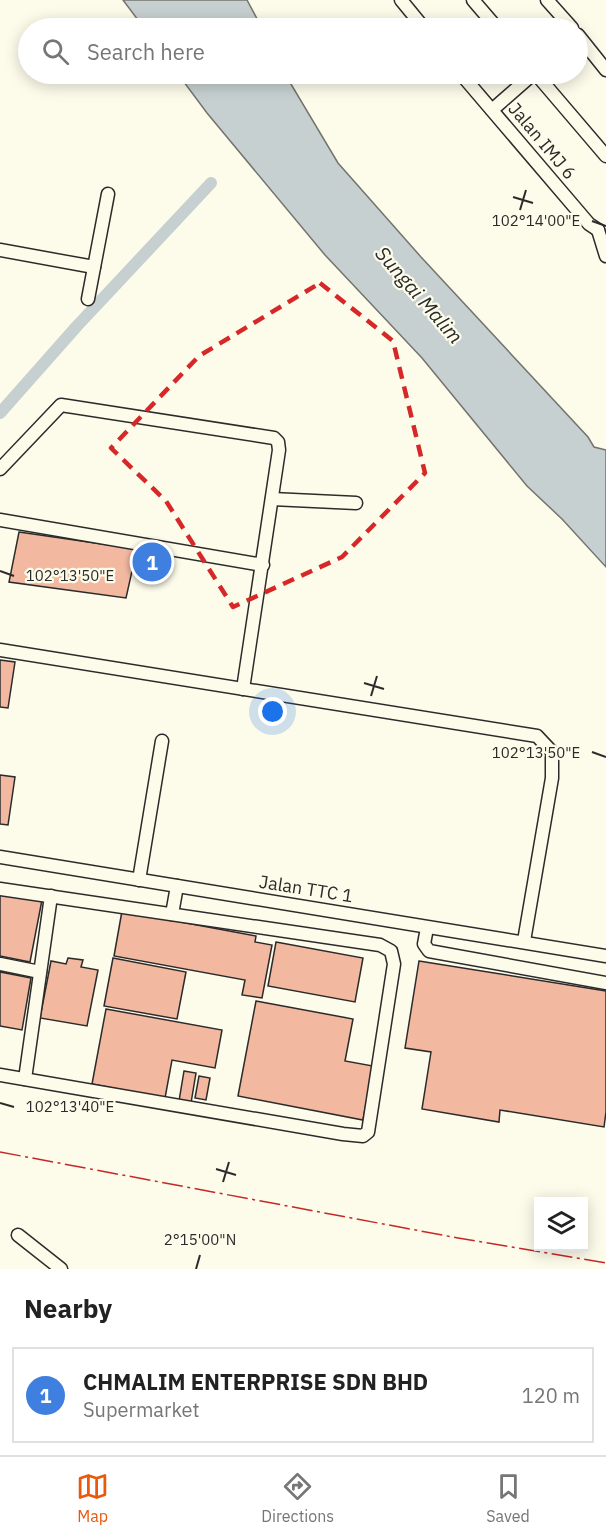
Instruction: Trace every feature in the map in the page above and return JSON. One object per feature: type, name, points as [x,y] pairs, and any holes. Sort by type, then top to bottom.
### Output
[{"type":"street","points":[[401,0],[416,18]]},
{"type":"street","points":[[473,0],[488,18]]},
{"type":"street","points":[[547,0],[563,18]]},
{"type":"street","points":[[588,48],[606,70]]},
{"type":"street","name":"Jalan IMJ 6","points":[[470,84],[589,224],[602,229]]},
{"type":"street","points":[[492,110],[522,84]]},
{"type":"street","points":[[543,84],[606,156]]},
{"type":"street","points":[[88,299],[108,194]]},
{"type":"street","points":[[602,229],[606,256]]},
{"type":"street","points":[[0,250],[94,267]]},
{"type":"street","points":[[0,469],[62,405],[274,438],[278,442],[279,450],[243,688]]},
{"type":"street","points":[[272,499],[356,503]]},
{"type":"street","points":[[0,520],[263,565]]},
{"type":"street","points":[[0,650],[537,736],[552,752],[552,778],[524,941]]},
{"type":"street","points":[[139,880],[162,741]]},
{"type":"street","name":"Jalan TTC 1","points":[[0,857],[606,956]]},
{"type":"street","points":[[172,914],[177,886]]},
{"type":"street","points":[[0,889],[380,945],[391,951],[394,964],[368,1132],[363,1136],[0,1075]]},
{"type":"street","points":[[25,1079],[51,896]]},
{"type":"street","points":[[427,928],[424,944],[429,951],[606,983]]},
{"type":"street","points":[[0,964],[40,972]]},
{"type":"street","points":[[18,1235],[61,1269]]},
{"type":"highlighted area","points":[[320,283],[393,341],[425,473],[342,557],[233,607],[166,501],[111,448],[199,356]]},
{"type":"water","points":[[123,0],[247,0],[257,18],[136,18]]},
{"type":"water","name":"Sungai Malim","points":[[185,84],[291,84],[338,163],[421,257],[588,437],[594,447],[606,450],[606,567],[562,519],[527,486],[422,358],[325,255]]},
{"type":"building","points":[[19,532],[137,549],[126,598],[9,582]]},
{"type":"building","points":[[0,660],[15,662],[8,708],[0,707]]},
{"type":"building","points":[[0,775],[15,777],[8,825],[0,824]]},
{"type":"building","points":[[0,893],[42,900],[30,962],[0,956]]},
{"type":"building","points":[[122,911],[256,936],[255,942],[272,945],[262,998],[242,995],[245,980],[114,956]]},
{"type":"building","points":[[276,942],[363,958],[355,1002],[268,986]]},
{"type":"building","points":[[68,958],[83,960],[81,967],[98,970],[87,1026],[40,1018],[51,961],[66,964]]},
{"type":"building","points":[[113,958],[186,972],[177,1019],[104,1006]]},
{"type":"building","points":[[419,961],[606,991],[604,1127],[500,1110],[499,1122],[422,1109],[431,1052],[405,1048]]},
{"type":"building","points":[[0,972],[31,978],[22,1030],[0,1026]]},
{"type":"building","points":[[256,1001],[353,1019],[345,1061],[373,1066],[363,1120],[238,1096]]},
{"type":"building","points":[[106,1009],[222,1030],[215,1068],[172,1060],[165,1098],[92,1084]]},
{"type":"building","points":[[184,1071],[196,1073],[191,1103],[179,1101]]},
{"type":"building","points":[[199,1076],[210,1078],[206,1100],[195,1098]]},
{"type":"waterway","points":[[0,413],[77,326],[211,183]]},
{"type":"power","points":[[0,1152],[458,1238],[606,1263]]},
{"type":"place","name":"CHMALIM ENTERPRISE SDN BHD","points":[[152,562]]}]
